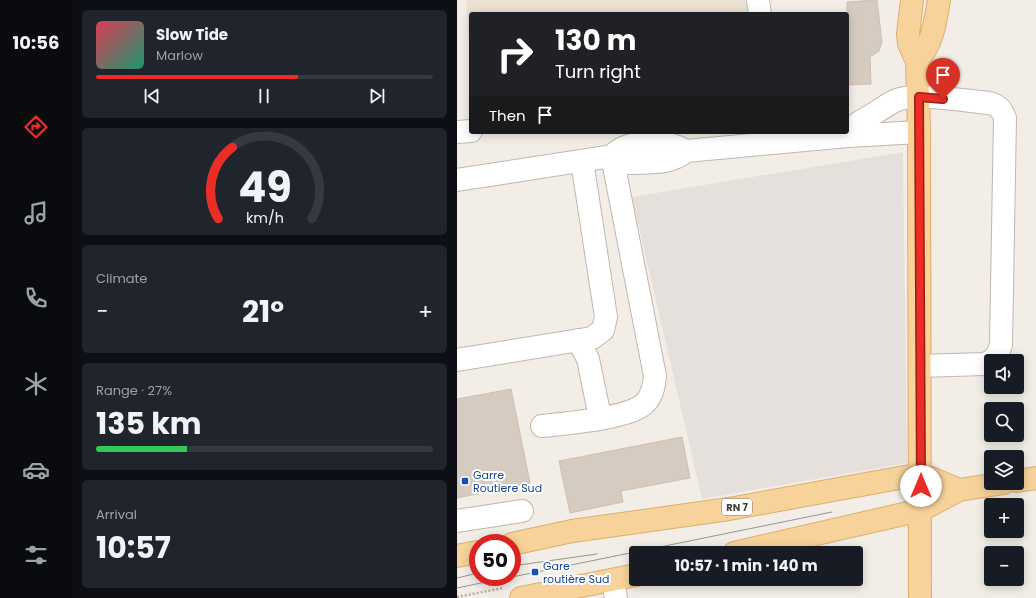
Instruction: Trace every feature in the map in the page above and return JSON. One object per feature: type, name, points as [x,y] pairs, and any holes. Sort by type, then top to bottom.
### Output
[{"type":"main road","points":[[912,0],[908,34],[909,44],[917,61],[919,97],[921,474],[920,598]]},
{"type":"main road","points":[[917,61],[924,54],[932,36],[939,0]]},
{"type":"main road","points":[[921,474],[959,490]]},
{"type":"main road","name":"RN 7","points":[[521,542],[572,532],[729,509],[921,474]]},
{"type":"main road","points":[[764,546],[921,510],[959,490],[984,486]]},
{"type":"main road","points":[[457,556],[469,554]]},
{"type":"main road","points":[[514,592],[614,589],[629,580]]},
{"type":"lane","points":[[758,0],[760,12]]},
{"type":"lane","points":[[848,136],[854,126],[891,103],[906,98],[919,97],[989,103],[999,108],[1005,118],[1001,345],[997,354]]},
{"type":"lane","points":[[457,132],[469,131]]},
{"type":"lane","points":[[457,180],[612,156],[629,163],[667,161],[673,160],[686,151],[771,137],[848,136],[919,132]]},
{"type":"lane","points":[[542,426],[627,413],[644,403],[651,395],[654,386],[655,376],[612,156]]},
{"type":"lane","points":[[457,360],[578,340],[598,334],[603,330],[606,317],[582,161]]},
{"type":"lane","points":[[578,340],[588,359],[599,417]]},
{"type":"lane","points":[[920,366],[984,364]]},
{"type":"lane","points":[[457,521],[522,511]]},
{"type":"path","points":[[457,597],[514,592]]},
{"type":"shaded area","points":[[466,0],[746,0],[748,12],[469,12],[469,40]]},
{"type":"shaded area","points":[[903,152],[907,463],[702,499],[632,197]]},
{"type":"building","points":[[877,0],[882,42],[879,51],[870,57],[871,84],[849,85],[849,12],[847,12],[847,2]]},
{"type":"building","points":[[511,389],[530,483],[457,498],[457,399]]},
{"type":"building","points":[[682,437],[690,478],[621,491],[623,502],[570,513],[559,461]]},
{"type":"tram line","points":[[521,575],[832,512]]},
{"type":"tram line","points":[[521,565],[597,554]]},
{"type":"tram line","points":[[457,578],[469,575]]},
{"type":"tram line","points":[[457,588],[469,586]]},
{"type":"place","name":"Garre Routiere Sud","points":[[465,481]]},
{"type":"place","name":"Gare routière Sud","points":[[535,572]]},
{"type":"route","points":[[921,486],[919,97],[943,99]]}]
